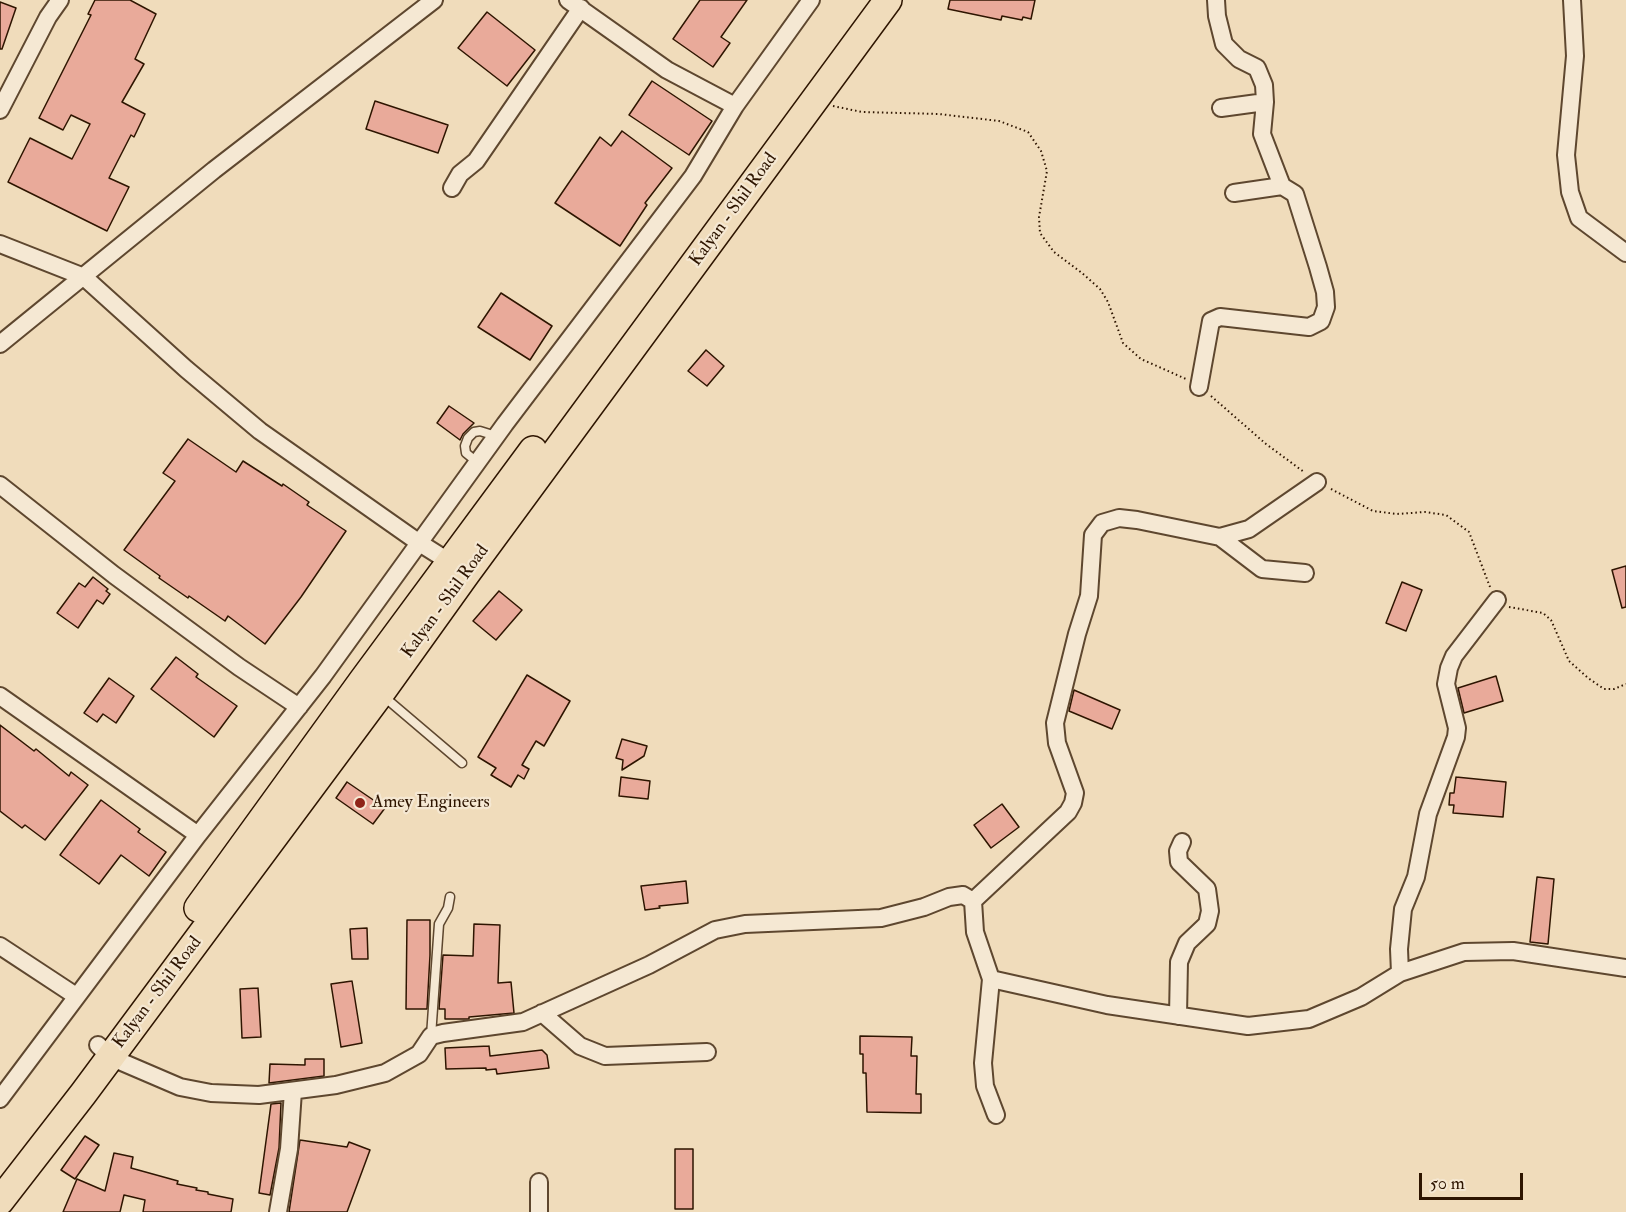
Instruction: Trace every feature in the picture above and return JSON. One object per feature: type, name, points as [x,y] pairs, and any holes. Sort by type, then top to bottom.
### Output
[{"type":"main road","name":"Kalyan - Shil Road","points":[[0,1202],[104,1051],[372,687],[866,0]]},
{"type":"main road","name":"Kalyan - Shil Road","points":[[458,568],[888,0]]},
{"type":"main road","name":"Kalyan - Shil Road","points":[[0,1174],[104,1051]]},
{"type":"street","points":[[0,110],[48,17],[60,0]]},
{"type":"street","points":[[0,1099],[75,996],[299,707],[496,436],[693,176],[735,106],[812,0]]},
{"type":"street","points":[[1199,387],[1211,321],[1220,317],[1309,327],[1321,321],[1326,307],[1325,292],[1295,194],[1282,186],[1262,134],[1264,85],[1257,69],[1239,59],[1224,44],[1217,16],[1216,0]]},
{"type":"street","points":[[1572,0],[1575,56],[1566,155],[1570,192],[1579,218],[1626,253]]},
{"type":"street","points":[[0,344],[214,170],[431,1]]},
{"type":"street","points":[[452,188],[460,174],[476,161],[574,4],[667,70],[735,106]]},
{"type":"street","points":[[1221,108],[1265,102]]},
{"type":"street","points":[[1234,193],[1282,186]]},
{"type":"street","points":[[0,244],[84,277],[186,369],[260,431],[458,568]]},
{"type":"street","points":[[1220,537],[1249,529],[1317,482]]},
{"type":"street","points":[[0,485],[123,582],[239,667],[299,707]]},
{"type":"street","points":[[973,901],[1068,812],[1073,803],[1075,793],[1057,743],[1055,723],[1089,596],[1093,535],[1102,523],[1119,518],[1137,520],[1220,537],[1262,569],[1305,573]]},
{"type":"street","points":[[1400,973],[1399,950],[1403,909],[1416,877],[1428,814],[1456,737],[1457,728],[1446,684],[1449,668],[1454,656],[1497,600]]},
{"type":"street","points":[[0,696],[198,835]]},
{"type":"street","points":[[1178,1016],[1179,962],[1182,951],[1206,924],[1210,912],[1207,889],[1179,862],[1178,851],[1182,842]]},
{"type":"street","points":[[104,1051],[180,1087],[211,1093],[259,1095],[336,1085],[385,1073],[419,1054],[431,1036],[523,1022],[649,965],[716,930],[745,924],[881,918],[924,908],[963,895],[973,901]]},
{"type":"street","points":[[973,901],[975,932],[992,979],[983,1063],[986,1086],[996,1115]]},
{"type":"street","points":[[0,946],[75,996]]},
{"type":"street","points":[[992,979],[1096,1003],[1248,1026],[1309,1018],[1361,996],[1400,973],[1464,952],[1503,951],[1626,968]]},
{"type":"street","points":[[543,1013],[580,1046],[605,1056],[707,1052]]},
{"type":"street","points":[[278,1212],[289,1149],[293,1090]]},
{"type":"street","points":[[538,1182],[539,1212]]},
{"type":"lane","points":[[372,687],[462,764]]},
{"type":"lane","points":[[431,1036],[439,924],[448,908],[450,897]]},
{"type":"path","points":[[813,102],[862,112],[939,114],[999,121],[1028,132],[1041,151],[1047,171],[1039,217],[1040,233],[1054,252],[1100,290],[1108,302],[1122,343],[1141,358],[1199,387],[1235,415],[1266,444],[1317,482],[1373,511],[1397,514],[1425,512],[1446,515],[1469,532],[1486,579],[1497,600],[1506,606],[1543,613],[1551,620],[1569,661],[1587,678],[1604,689],[1614,689],[1626,684]]},
{"type":"building","points":[[95,0],[130,0],[156,14],[135,59],[144,64],[122,102],[145,114],[134,137],[131,135],[109,178],[129,187],[107,231],[8,182],[30,138],[72,159],[90,124],[71,115],[63,130],[39,118],[91,15],[88,14]]},
{"type":"building","points":[[700,0],[747,0],[721,37],[730,43],[713,67],[673,39]]},
{"type":"building","points":[[950,0],[1035,0],[1031,19],[1023,17],[1022,20],[1002,16],[1001,20],[948,9]]},
{"type":"building","points":[[0,2],[16,8],[2,49],[0,49]]},
{"type":"building","points":[[487,12],[535,50],[507,86],[458,48]]},
{"type":"building","points":[[652,81],[712,121],[689,155],[629,115]]},
{"type":"building","points":[[375,101],[448,125],[438,153],[366,129]]},
{"type":"building","points":[[622,131],[672,168],[645,203],[647,205],[620,246],[555,203],[600,137],[611,146]]},
{"type":"building","points":[[501,293],[552,326],[530,360],[478,327]]},
{"type":"building","points":[[706,350],[724,366],[707,386],[688,371]]},
{"type":"building","points":[[449,406],[474,423],[460,440],[437,423]]},
{"type":"building","points":[[188,439],[236,472],[243,461],[282,486],[283,484],[309,502],[307,505],[346,531],[301,597],[265,644],[228,616],[225,621],[189,596],[188,598],[124,550],[175,481],[163,473]]},
{"type":"building","points":[[1626,566],[1626,607],[1622,608],[1612,570]]},
{"type":"building","points":[[93,577],[108,589],[106,591],[110,594],[103,604],[97,600],[78,628],[57,613],[79,583],[85,587]]},
{"type":"building","points":[[1402,582],[1422,590],[1406,631],[1386,623]]},
{"type":"building","points":[[499,591],[522,610],[496,640],[473,621]]},
{"type":"building","points":[[176,657],[198,674],[196,677],[237,706],[214,737],[151,689]]},
{"type":"building","points":[[527,675],[570,701],[544,746],[536,741],[522,765],[529,769],[524,779],[518,775],[511,787],[491,775],[496,768],[478,757]]},
{"type":"building","points":[[1496,676],[1503,701],[1464,713],[1458,688]]},
{"type":"building","points":[[109,678],[134,696],[116,723],[103,714],[97,722],[84,713]]},
{"type":"building","points":[[1074,690],[1120,710],[1112,729],[1069,711]]},
{"type":"building","points":[[0,725],[34,751],[36,749],[69,776],[71,772],[88,785],[45,840],[25,825],[22,828],[0,811]]},
{"type":"building","points":[[622,739],[647,746],[644,756],[622,770],[623,760],[616,758]]},
{"type":"building","points":[[621,777],[650,781],[648,799],[619,796]]},
{"type":"building","points":[[1456,777],[1506,782],[1503,817],[1453,813],[1454,805],[1449,805],[1450,793],[1454,793]]},
{"type":"building","name":"Amey Engineers","points":[[347,782],[385,808],[373,824],[336,798]]},
{"type":"building","points":[[101,800],[140,829],[138,832],[166,852],[149,876],[121,855],[99,884],[60,855]]},
{"type":"building","points":[[1002,804],[1019,827],[991,848],[974,825]]},
{"type":"building","points":[[1537,877],[1554,879],[1548,944],[1530,942]]},
{"type":"building","points":[[686,881],[688,903],[645,910],[641,886]]},
{"type":"building","points":[[407,920],[430,920],[427,1009],[406,1009]]},
{"type":"building","points":[[474,924],[500,925],[498,983],[511,982],[514,1013],[469,1017],[469,1019],[445,1019],[445,1009],[439,1009],[443,955],[473,956]]},
{"type":"building","points":[[367,928],[368,959],[352,959],[350,929]]},
{"type":"building","points":[[352,981],[362,1043],[341,1047],[331,984]]},
{"type":"building","points":[[258,988],[261,1037],[242,1038],[240,989]]},
{"type":"building","points":[[860,1036],[912,1037],[911,1056],[917,1056],[916,1094],[921,1094],[921,1113],[867,1112],[866,1073],[863,1073]]},
{"type":"building","points":[[489,1046],[490,1056],[542,1050],[547,1055],[549,1068],[497,1074],[496,1069],[486,1070],[486,1068],[446,1069],[445,1048]]},
{"type":"building","points":[[305,1059],[324,1059],[324,1076],[269,1083],[270,1064],[305,1065]]},
{"type":"building","points":[[281,1103],[279,1148],[270,1195],[259,1193],[271,1104]]},
{"type":"building","points":[[85,1136],[99,1145],[75,1179],[61,1170]]},
{"type":"building","points":[[300,1140],[347,1147],[349,1142],[370,1150],[347,1212],[289,1212]]},
{"type":"building","points":[[675,1149],[693,1149],[693,1209],[675,1209]]},
{"type":"building","points":[[114,1153],[133,1157],[131,1168],[178,1181],[177,1184],[197,1188],[196,1190],[208,1192],[208,1194],[233,1199],[231,1212],[143,1212],[145,1200],[124,1195],[120,1212],[63,1212],[77,1179],[105,1191]]},
{"type":"place","name":"Amey Engineers","points":[[360,803]]}]
